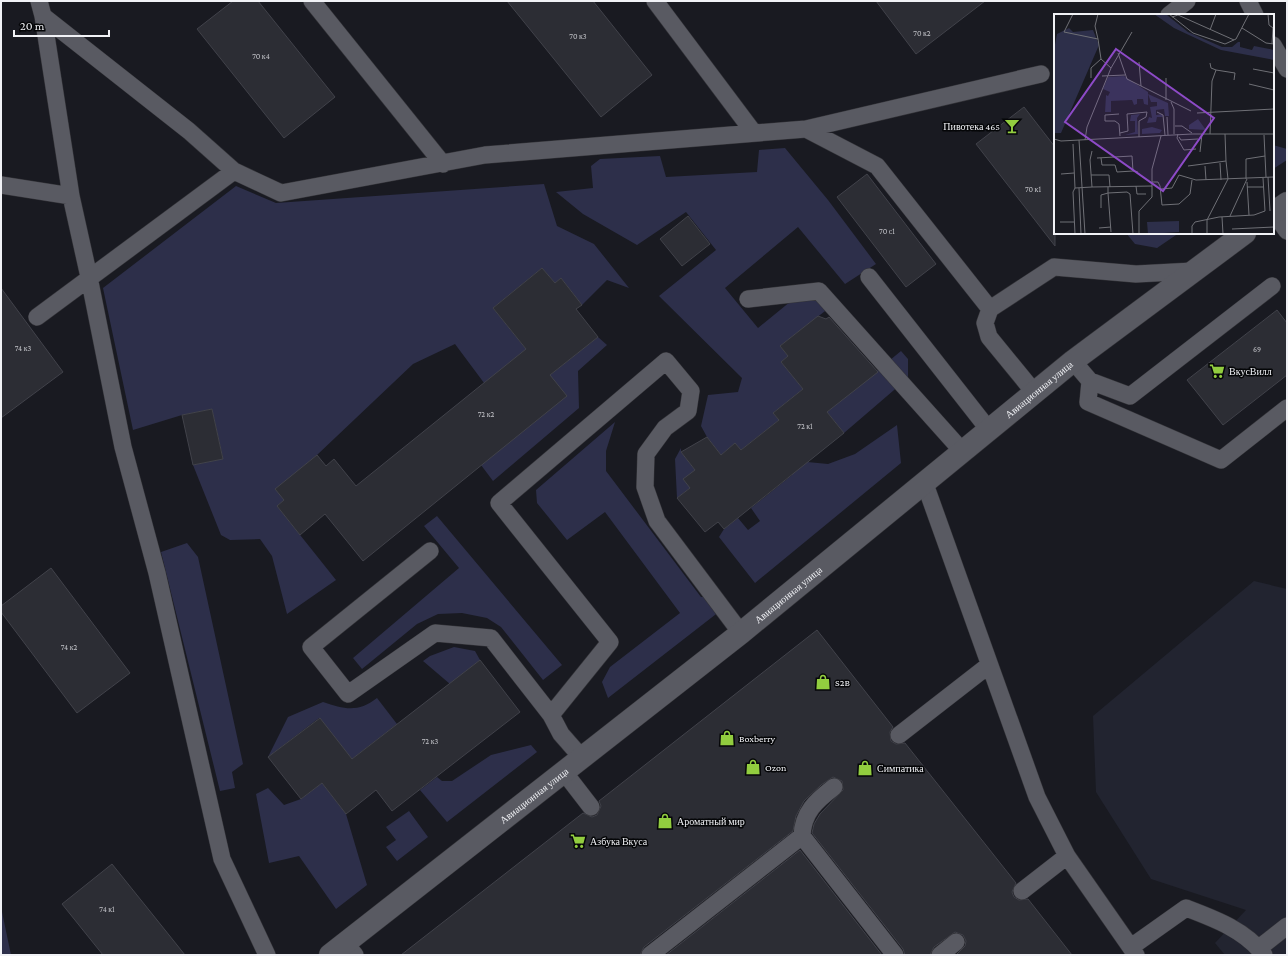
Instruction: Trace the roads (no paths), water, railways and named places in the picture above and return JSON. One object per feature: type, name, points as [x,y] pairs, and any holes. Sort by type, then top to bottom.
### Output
[{"type":"street","name":"Авиационная улица","points":[[343,951],[564,772],[741,633],[925,484],[1034,392],[1192,271],[1244,234]]},
{"type":"lane","points":[[312,1],[443,164]]},
{"type":"lane","points":[[655,1],[754,133]]},
{"type":"lane","points":[[1170,14],[1187,1]]},
{"type":"lane","points":[[1248,1],[1254,14]]},
{"type":"lane","points":[[41,9],[189,131],[234,171],[281,193],[485,155],[806,129],[1041,74]]},
{"type":"lane","points":[[41,9],[71,196],[123,447],[157,573],[222,859],[267,955]]},
{"type":"lane","points":[[1274,47],[1287,69]]},
{"type":"lane","points":[[806,129],[877,166],[990,309]]},
{"type":"lane","points":[[37,317],[234,171]]},
{"type":"lane","points":[[1,185],[71,196]]},
{"type":"lane","points":[[1278,210],[1287,231]]},
{"type":"lane","points":[[1034,392],[989,337],[985,323],[990,309],[1054,267],[1136,274],[1192,271]]},
{"type":"lane","points":[[869,277],[989,430]]},
{"type":"lane","points":[[1073,361],[1090,381],[1130,396],[1272,286]]},
{"type":"lane","points":[[748,299],[819,291],[963,452]]},
{"type":"lane","points":[[551,715],[610,642],[499,503],[666,361],[691,391],[688,411],[665,428],[646,454],[646,487],[657,521],[741,633]]},
{"type":"lane","points":[[1090,381],[1088,402],[1221,460],[1287,408]]},
{"type":"lane","points":[[925,484],[1029,779],[1066,856],[1134,951],[1186,908],[1232,927],[1262,951],[1287,926]]},
{"type":"lane","points":[[430,551],[310,647],[348,694],[435,633],[491,638],[551,715],[561,734],[582,758]]},
{"type":"lane","points":[[899,735],[989,665]]},
{"type":"lane","points":[[564,772],[591,807]]},
{"type":"lane","points":[[834,787],[810,808],[802,826],[802,836],[895,955]]},
{"type":"lane","points":[[650,955],[802,836]]},
{"type":"lane","points":[[1022,891],[1066,856]]},
{"type":"lane","points":[[940,955],[956,942]]},
{"type":"place","name":"Пивотека 465","points":[[1012,126]]},
{"type":"place","name":"ВкусВилл","points":[[1217,371]]},
{"type":"place","name":"S2B","points":[[823,682]]},
{"type":"place","name":"Boxberry","points":[[727,738]]},
{"type":"place","name":"Ozon","points":[[753,767]]},
{"type":"place","name":"Симпатика","points":[[865,768]]},
{"type":"place","name":"Ароматный мир","points":[[665,821]]},
{"type":"place","name":"Азбука Вкуса","points":[[578,841]]}]
